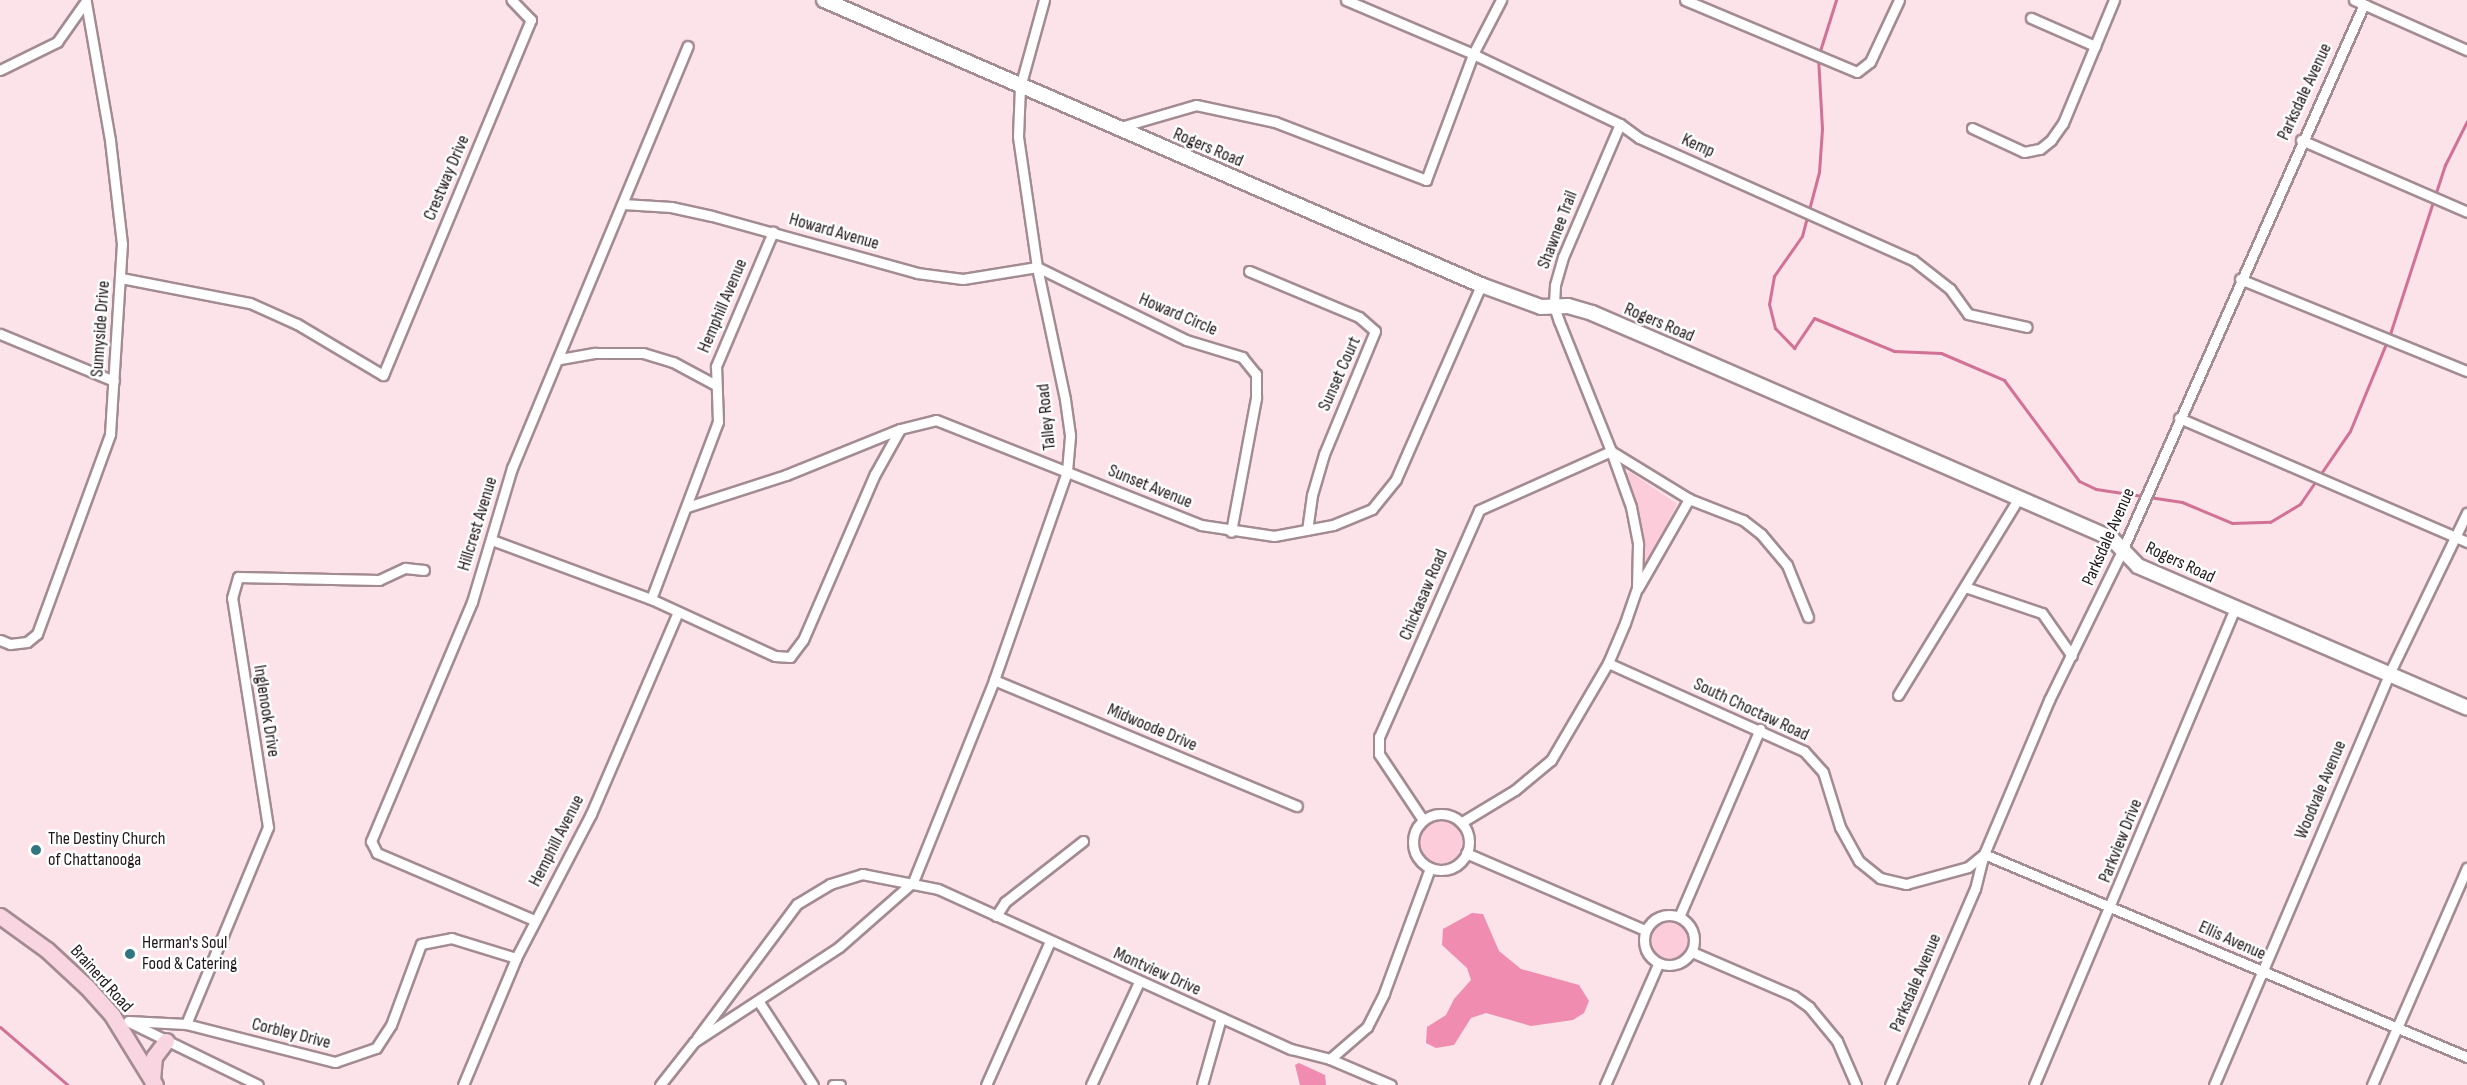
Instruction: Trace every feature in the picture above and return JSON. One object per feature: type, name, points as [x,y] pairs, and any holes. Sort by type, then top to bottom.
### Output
[{"type":"main road","name":"Brainerd Road","points":[[3,920],[61,962],[112,1015],[153,1083]]},
{"type":"main road","points":[[153,1083],[154,1057],[166,1041]]},
{"type":"street","name":"Crestway Drive","points":[[121,278],[250,303],[297,324],[383,375],[531,20],[512,0]]},
{"type":"street","name":"Rogers Road","points":[[824,0],[1020,87],[1481,285],[1541,307],[1554,306],[1592,313],[2112,539],[2138,566],[2467,708]]},
{"type":"street","name":"Talley Road","points":[[694,1042],[759,1002],[839,947],[913,882],[994,680],[1067,471],[1070,435],[1065,399],[1037,267],[1018,136],[1020,87],[1044,0]]},
{"type":"street","name":"Kemp","points":[[1346,0],[1473,54],[1620,124],[1639,138],[1913,260],[1950,289],[1968,315],[2027,327]]},
{"type":"street","points":[[1115,128],[1196,105],[1275,122],[1426,180],[1473,54],[1501,0]]},
{"type":"street","points":[[1685,0],[1857,72],[1870,62],[1899,0]]},
{"type":"street","points":[[1972,128],[2012,150],[2040,149],[2063,123],[2114,0]]},
{"type":"street","points":[[2354,0],[2467,50]]},
{"type":"street","points":[[0,70],[57,42],[86,1]]},
{"type":"street","name":"Sunnyside Drive","points":[[0,640],[10,644],[27,642],[37,634],[110,434],[121,278],[120,209],[86,1]]},
{"type":"street","name":"Parksdale Avenue","points":[[1890,1085],[1975,889],[1984,854],[2049,700],[2122,551],[2301,140],[2364,4]]},
{"type":"street","points":[[2031,18],[2095,46]]},
{"type":"street","name":"Hillcrest Avenue","points":[[534,920],[378,853],[371,841],[472,602],[512,468],[560,359],[688,46]]},
{"type":"street","name":"Shawnee Trail","points":[[1554,306],[1563,257],[1620,124]]},
{"type":"street","points":[[2301,140],[2467,212]]},
{"type":"street","name":"Howard Avenue","points":[[623,204],[671,207],[773,232],[917,273],[963,279],[1037,267]]},
{"type":"street","name":"Hemphill Avenue","points":[[651,599],[718,422],[714,384],[716,366],[773,232]]},
{"type":"street","name":"Howard Circle","points":[[1037,267],[1186,340],[1242,357],[1256,374],[1256,398],[1231,532]]},
{"type":"street","name":"Sunset Court","points":[[1249,271],[1359,317],[1375,332],[1324,454],[1312,495],[1307,530]]},
{"type":"street","points":[[2240,279],[2467,371]]},
{"type":"street","name":"Sunset Avenue","points":[[687,507],[786,475],[900,429],[936,420],[1157,509],[1231,532],[1274,536],[1333,525],[1372,509],[1396,479],[1481,285]]},
{"type":"street","points":[[1554,306],[1631,507],[1638,544],[1637,588]]},
{"type":"street","points":[[0,333],[114,381]]},
{"type":"street","points":[[560,359],[595,353],[643,353],[673,362],[714,384]]},
{"type":"street","points":[[2179,418],[2467,542]]},
{"type":"street","points":[[492,540],[651,599],[775,656],[790,657],[803,640],[875,474],[900,429]]},
{"type":"street","points":[[1611,451],[1689,499],[1743,520],[1761,534],[1787,565],[1808,616]]},
{"type":"street","name":"Chickasaw Road","points":[[1423,820],[1379,754],[1379,736],[1479,510],[1611,451]]},
{"type":"street","points":[[1462,822],[1515,790],[1551,760],[1608,663],[1637,588],[1689,499]]},
{"type":"street","points":[[1898,695],[2018,499]]},
{"type":"street","name":"Woodvale Avenue","points":[[2214,1085],[2389,674],[2467,513]]},
{"type":"street","name":"Inglenook Drive","points":[[186,1024],[268,827],[232,598],[238,577],[379,580],[405,568],[424,570]]},
{"type":"street","points":[[1965,587],[2042,614],[2072,656]]},
{"type":"street","name":"Parkview Drive","points":[[2034,1085],[2112,906],[2235,608]]},
{"type":"street","name":"Hemphill Avenue","points":[[463,1085],[516,958],[591,814],[678,612]]},
{"type":"street","name":"South Choctaw Road","points":[[1608,663],[1760,729],[1804,751],[1822,772],[1840,827],[1859,861],[1880,878],[1906,884],[1968,867],[1984,854]]},
{"type":"street","name":"Midwoode Drive","points":[[994,680],[1297,806]]},
{"type":"street","points":[[1679,917],[1760,729]]},
{"type":"street","points":[[1445,814],[1462,822],[1467,833],[1466,853],[1451,868],[1430,868],[1415,853],[1413,842],[1423,820],[1445,814]]},
{"type":"street","points":[[996,916],[1005,902],[1083,841]]},
{"type":"street","points":[[1466,853],[1646,930]]},
{"type":"street","name":"Ellis Avenue","points":[[1984,854],[2467,1057]]},
{"type":"street","points":[[1330,1059],[1367,1027],[1384,993],[1430,868]]},
{"type":"street","points":[[2372,1085],[2467,868]]},
{"type":"street","name":"Talley Road","points":[[660,1085],[797,904],[830,884],[862,874],[913,882]]},
{"type":"street","name":"Montview Drive","points":[[913,882],[938,889],[1138,982],[1291,1049],[1330,1059],[1391,1085]]},
{"type":"street","points":[[1666,915],[1679,917],[1690,926],[1695,940],[1692,952],[1685,960],[1671,966],[1658,964],[1644,946],[1646,930],[1654,919],[1666,915]]},
{"type":"street","name":"Corbley Drive","points":[[128,1021],[186,1024],[335,1062],[376,1048],[392,1025],[421,944],[451,938],[516,958]]},
{"type":"street","points":[[987,1085],[1050,941]]},
{"type":"street","points":[[1692,952],[1794,996],[1809,1007],[1837,1041],[1856,1085]]},
{"type":"street","points":[[1605,1085],[1658,964]]},
{"type":"street","points":[[1091,1085],[1138,982]]},
{"type":"street","points":[[759,1002],[813,1085]]},
{"type":"street","points":[[112,1015],[258,1085]]},
{"type":"street","points":[[1202,1085],[1221,1018]]},
{"type":"street","points":[[832,1085],[840,1085]]},
{"type":"shaded area","points":[[1630,472],[1677,504],[1648,562],[1644,560],[1644,537],[1626,474]]},
{"type":"shaded area","points":[[1441,821],[1456,827],[1462,842],[1456,857],[1441,863],[1426,857],[1420,842],[1426,827]]},
{"type":"shaded area","points":[[1472,913],[1483,914],[1499,951],[1521,969],[1579,985],[1589,1001],[1584,1013],[1573,1020],[1531,1026],[1486,1013],[1471,1018],[1454,1045],[1436,1048],[1426,1043],[1427,1027],[1446,1015],[1454,999],[1471,980],[1467,968],[1442,945],[1443,929]]},
{"type":"shaded area","points":[[1669,922],[1683,928],[1689,942],[1683,956],[1669,962],[1655,956],[1649,942],[1655,928]]},
{"type":"shaded area","points":[[1299,1063],[1325,1075],[1326,1085],[1300,1085],[1295,1065]]},
{"type":"waterway","points":[[1836,0],[1818,57],[1822,129],[1819,172],[1802,236],[1774,276],[1769,304],[1775,328],[1794,348],[1814,318],[1894,351],[1941,353],[2004,380],[2079,481],[2096,489],[2182,502],[2232,523],[2270,522],[2300,504],[2350,431],[2390,334],[2445,165],[2467,121]]},
{"type":"waterway","points":[[0,1027],[68,1085]]},
{"type":"place","name":"The Destiny Church of Chattanooga","points":[[36,850]]},
{"type":"place","name":"Herman's Soul Food & Catering","points":[[130,954]]}]
